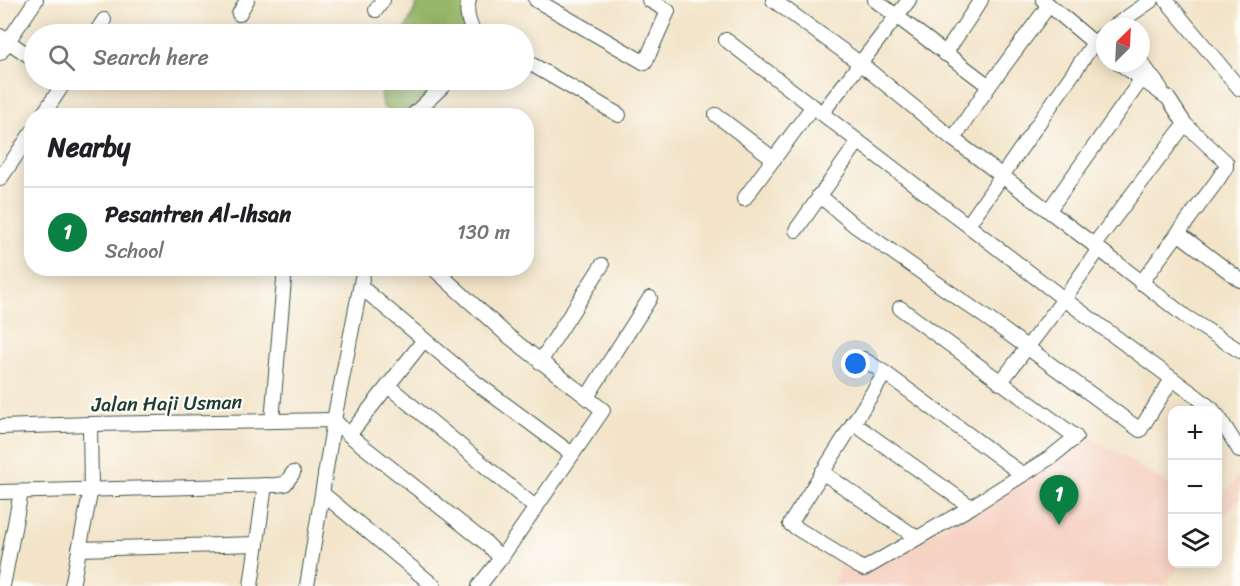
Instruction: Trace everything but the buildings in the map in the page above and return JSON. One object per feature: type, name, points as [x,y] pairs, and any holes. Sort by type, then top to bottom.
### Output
[{"type":"street","points":[[0,53],[4,39],[36,0]]},
{"type":"street","points":[[238,14],[247,0]]},
{"type":"street","points":[[469,0],[467,9],[471,24]]},
{"type":"street","points":[[536,0],[645,63],[668,11],[649,0]]},
{"type":"street","points":[[773,0],[861,64],[953,140],[1049,210],[1186,317],[1240,351]]},
{"type":"street","points":[[874,0],[989,86]]},
{"type":"street","points":[[744,199],[774,159],[861,64],[909,0]]},
{"type":"street","points":[[945,54],[981,0]]},
{"type":"street","points":[[1127,18],[1152,0]]},
{"type":"street","points":[[1166,0],[1240,89]]},
{"type":"street","points":[[953,140],[1046,2],[1096,45]]},
{"type":"street","points":[[101,24],[104,20]]},
{"type":"street","points":[[4,39],[24,52]]},
{"type":"street","points":[[726,40],[1207,406]]},
{"type":"street","points":[[968,225],[1001,175],[1096,52]]},
{"type":"street","points":[[534,66],[619,115]]},
{"type":"street","points":[[1131,72],[1168,98]]},
{"type":"street","points":[[1141,283],[1226,167],[1226,162],[1185,124],[1148,72]]},
{"type":"street","points":[[1049,210],[1141,80]]},
{"type":"street","points":[[47,108],[59,90]]},
{"type":"street","points":[[420,108],[439,90]]},
{"type":"street","points":[[716,115],[774,159]]},
{"type":"street","points":[[1000,383],[1064,299],[1096,247],[1185,124]]},
{"type":"street","points":[[796,230],[858,142]]},
{"type":"street","points":[[0,179],[24,144]]},
{"type":"street","points":[[819,195],[854,225],[1140,430],[1172,380]]},
{"type":"street","points":[[1178,232],[1240,280]]},
{"type":"street","points":[[540,362],[602,265]]},
{"type":"street","points":[[272,421],[284,276]]},
{"type":"street","points":[[307,586],[334,420],[363,276]]},
{"type":"street","points":[[442,276],[540,362],[603,410],[501,558],[479,586]]},
{"type":"street","points":[[361,287],[475,382],[572,454]]},
{"type":"street","points":[[587,397],[650,298]]},
{"type":"street","points":[[885,373],[790,524],[855,566],[864,569],[874,565],[1051,457],[1076,437],[900,308]]},
{"type":"street","points":[[349,435],[424,340]]},
{"type":"street","points":[[864,360],[1022,474]]},
{"type":"street","points":[[388,386],[536,508]]},
{"type":"street","points":[[334,420],[349,435],[486,543],[501,558]]},
{"type":"street","name":"Jalan Haji Usman","points":[[0,427],[334,420]]},
{"type":"street","points":[[1222,422],[1240,451]]},
{"type":"street","points":[[853,423],[971,507]]},
{"type":"street","points":[[72,586],[91,489],[90,424]]},
{"type":"street","points":[[822,472],[917,538]]},
{"type":"street","points":[[0,492],[265,485],[285,483],[293,473]]},
{"type":"street","points":[[251,586],[265,485]]},
{"type":"street","points":[[3,586],[21,492]]},
{"type":"street","points":[[323,494],[434,586]]},
{"type":"street","points":[[79,549],[257,544]]},
{"type":"shaded area","points":[[1091,437],[1168,484],[1168,568],[1179,568],[1163,586],[832,586],[840,566],[858,576],[1023,480]]},
{"type":"shaded area","points":[[1240,474],[1240,497],[1222,518],[1222,497]]},
{"type":"green space","points":[[419,0],[465,0],[468,24],[408,24]]},
{"type":"green space","points":[[381,90],[431,90],[412,108],[383,107]]},
{"type":"place","name":"Pesantren Al-Ihsan","points":[[1059,525]]}]
